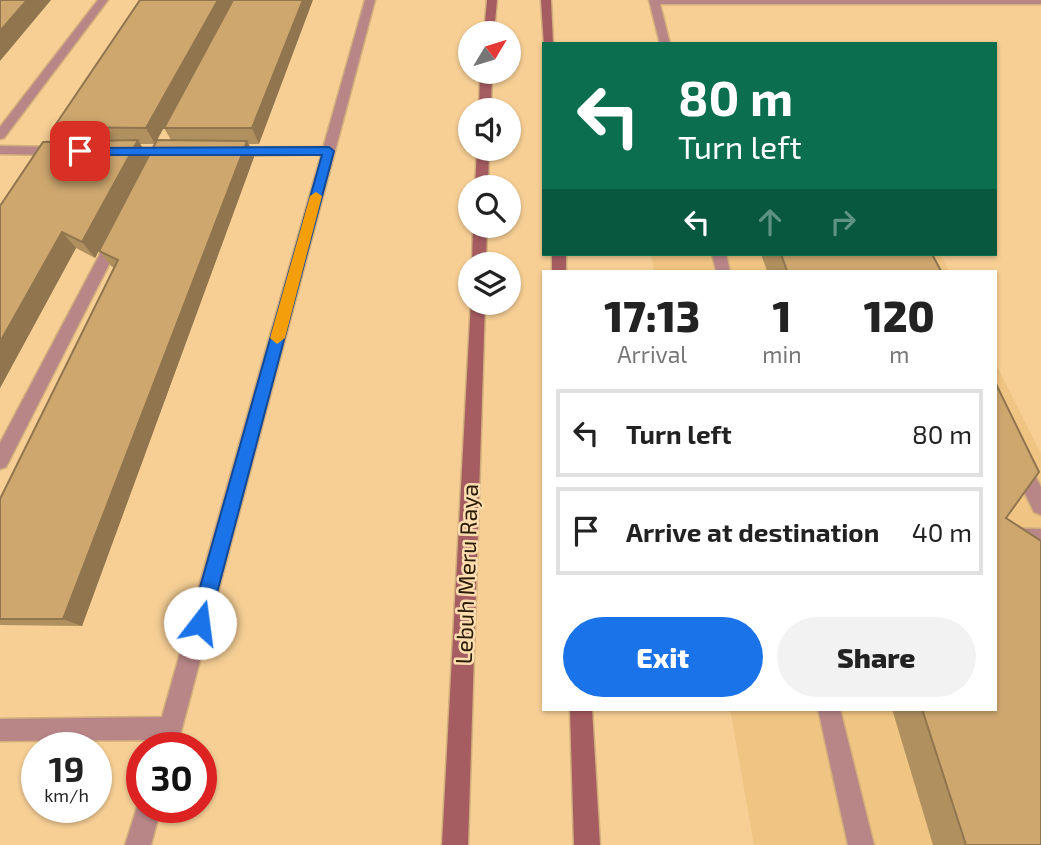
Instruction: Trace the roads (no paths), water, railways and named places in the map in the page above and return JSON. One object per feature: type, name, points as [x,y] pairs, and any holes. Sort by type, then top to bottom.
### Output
[{"type":"main road","points":[[490,21],[492,0]]},
{"type":"main road","points":[[546,0],[548,42]]},
{"type":"main road","name":"Lebuh Meru Raya","points":[[455,845],[477,315]]},
{"type":"main road","points":[[581,711],[587,845]]},
{"type":"street","points":[[0,135],[103,0]]},
{"type":"street","points":[[170,732],[370,0]]},
{"type":"street","points":[[664,42],[654,0],[1041,1]]},
{"type":"street","points":[[0,150],[67,151]]},
{"type":"street","points":[[212,152],[329,151]]},
{"type":"street","points":[[0,461],[122,226]]},
{"type":"street","points":[[1013,451],[1041,506]]},
{"type":"street","points":[[997,537],[1041,538]]},
{"type":"street","points":[[828,711],[861,845]]},
{"type":"street","points":[[0,730],[126,736]]},
{"type":"street","points":[[138,845],[144,823]]}]
